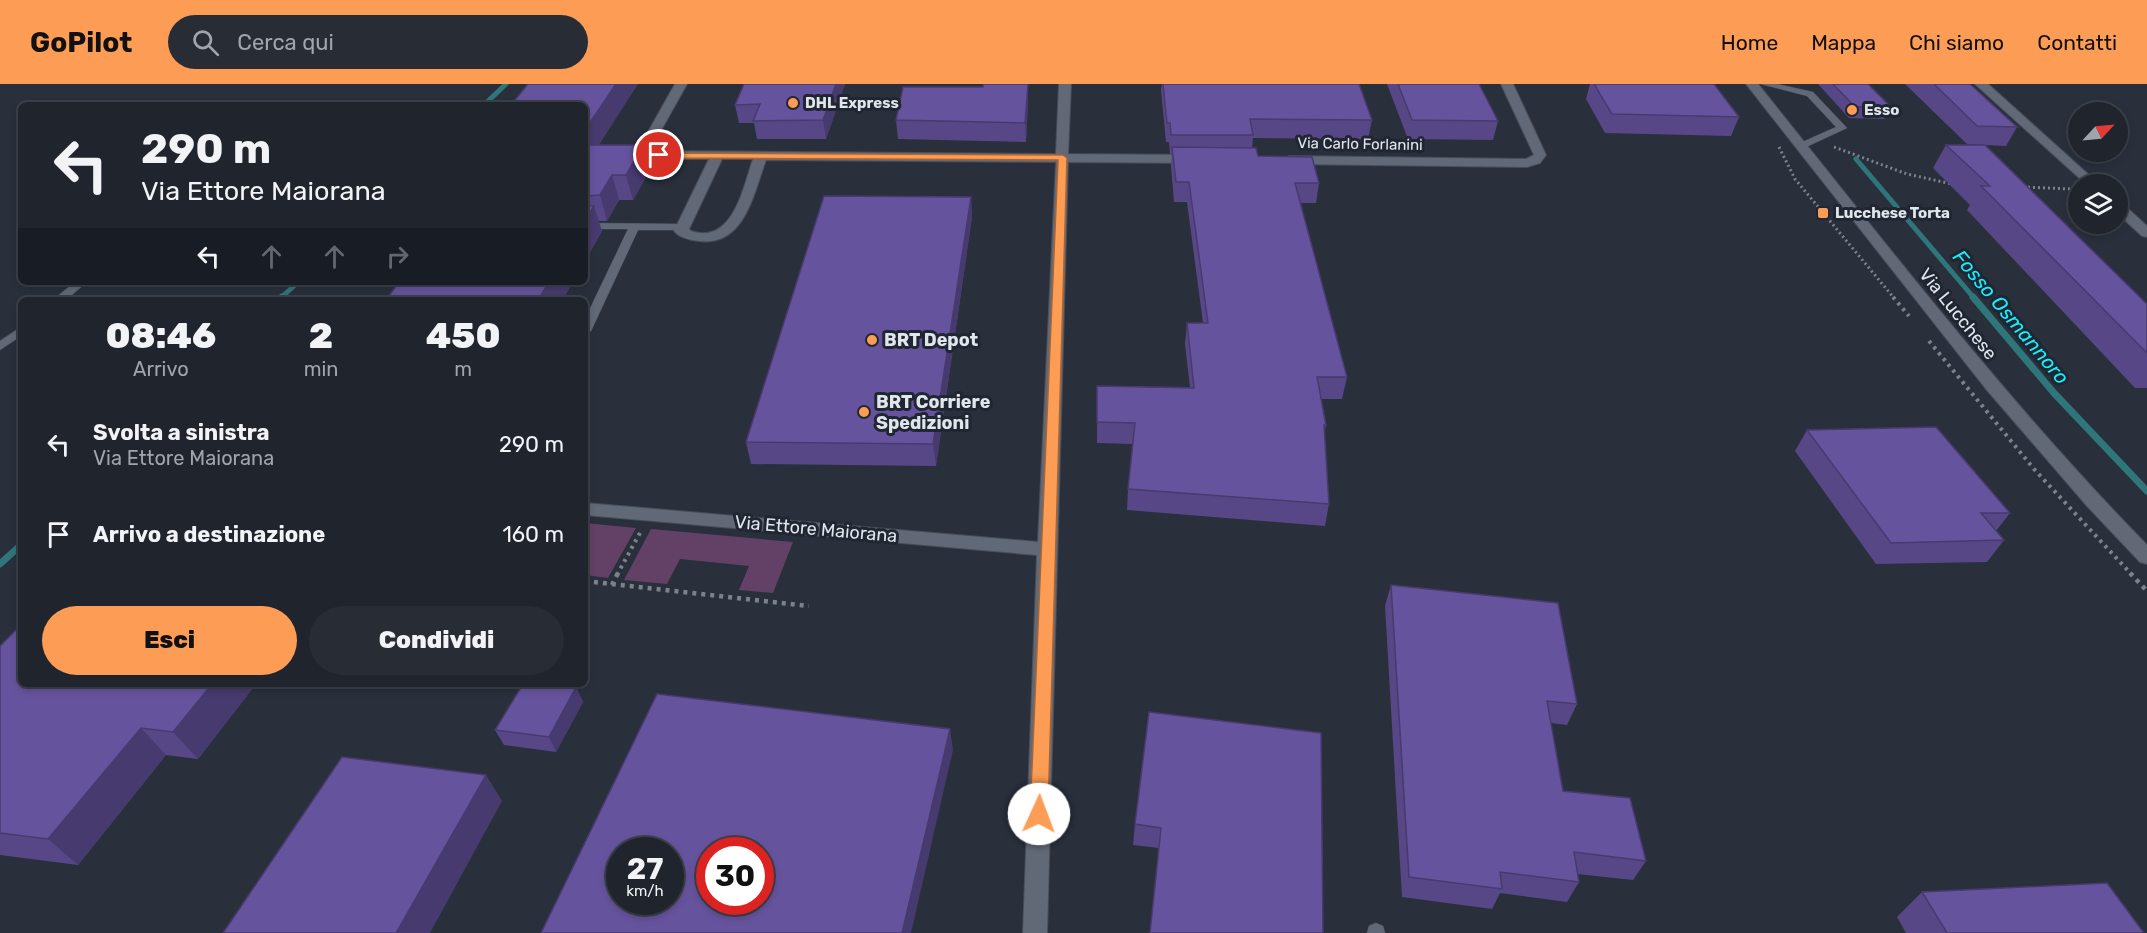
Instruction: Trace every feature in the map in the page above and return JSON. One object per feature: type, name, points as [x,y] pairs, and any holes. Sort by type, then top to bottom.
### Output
[{"type":"street","points":[[681,84],[649,141],[650,152],[659,155],[717,156],[1206,159]]},
{"type":"street","points":[[1035,933],[1065,84]]},
{"type":"street","name":"Via Carlo Forlanini","points":[[1277,160],[1527,163],[1536,160],[1540,155],[1507,84]]},
{"type":"street","name":"Via Lucchese","points":[[1752,84],[1807,144],[1905,280],[2018,417],[2076,483],[2147,557]]},
{"type":"street","points":[[1981,84],[2082,174]]},
{"type":"street","points":[[717,156],[681,231],[693,238],[718,236],[731,228],[761,156]]},
{"type":"street","points":[[2128,216],[2147,233]]},
{"type":"street","name":"Via Ettore Maiorana","points":[[588,509],[1047,549]]},
{"type":"lane","points":[[1765,84],[1810,94],[1842,128],[1807,144]]},
{"type":"lane","points":[[588,226],[683,227]]},
{"type":"lane","points":[[588,325],[635,226]]},
{"type":"lane","points":[[63,297],[78,285]]},
{"type":"lane","points":[[0,346],[18,332]]},
{"type":"path","points":[[1807,144],[1867,157],[1920,179],[1961,184]]},
{"type":"path","points":[[2020,187],[2068,189]]},
{"type":"path","points":[[612,585],[650,514]]},
{"type":"path","points":[[588,581],[809,606]]},
{"type":"shaded area","points":[[588,523],[636,528],[608,578],[588,575]]},
{"type":"shaded area","points":[[651,529],[793,542],[773,593],[739,590],[749,566],[680,559],[667,584],[624,580]]},
{"type":"building","points":[[528,84],[616,84],[588,126],[588,102],[513,102]]},
{"type":"building","name":"DHL Express","points":[[744,84],[836,84],[823,120],[753,121],[760,104],[735,105]]},
{"type":"building","points":[[983,84],[1028,84],[1025,123],[896,120],[903,87],[983,87]]},
{"type":"building","points":[[1163,84],[1359,84],[1372,120],[1250,119],[1253,135],[1171,135],[1170,123],[1167,123]]},
{"type":"building","points":[[1398,84],[1479,84],[1498,121],[1412,120]]},
{"type":"building","points":[[1594,84],[1714,84],[1739,117],[1612,114]]},
{"type":"building","points":[[1833,84],[1868,84],[1891,107],[1855,107]]},
{"type":"building","points":[[1934,84],[1970,84],[2017,127],[1977,126]]},
{"type":"building","points":[[588,145],[643,145],[626,175],[612,175],[600,195],[588,196]]},
{"type":"building","points":[[1946,145],[1985,145],[2068,226],[2068,234],[2076,234],[2147,304],[2147,353],[1981,186],[1990,186]]},
{"type":"building","points":[[1172,147],[1256,148],[1258,156],[1312,157],[1319,183],[1295,183],[1347,377],[1317,377],[1326,425],[1324,425],[1329,504],[1128,489],[1135,423],[1097,422],[1097,386],[1194,388],[1187,323],[1208,323],[1189,182],[1176,182]]},
{"type":"building","name":"BRT Depot","points":[[824,196],[971,197],[933,444],[746,442]]},
{"type":"building","points":[[588,205],[594,206],[588,215]]},
{"type":"building","points":[[397,285],[547,285],[540,297],[388,297]]},
{"type":"building","points":[[1936,427],[2010,513],[1981,513],[2004,540],[1891,543],[1807,430]]},
{"type":"building","points":[[1391,585],[1558,603],[1577,704],[1547,701],[1563,791],[1630,798],[1646,861],[1574,852],[1579,882],[1500,872],[1502,889],[1409,877]]},
{"type":"building","points":[[18,628],[18,687],[210,687],[173,732],[141,728],[48,839],[0,833],[0,646]]},
{"type":"building","points":[[521,687],[576,687],[549,737],[495,730]]},
{"type":"building","points":[[657,694],[950,729],[902,933],[541,933]]},
{"type":"building","points":[[1149,712],[1321,733],[1323,933],[1150,933],[1161,828],[1135,824]]},
{"type":"building","points":[[342,757],[486,775],[396,933],[223,933]]},
{"type":"building","points":[[2107,883],[2144,933],[1947,933],[1922,892]]},
{"type":"waterway","points":[[487,102],[506,84]]},
{"type":"waterway","name":"Fosso Osmannoro","points":[[1856,159],[1974,298]]},
{"type":"waterway","points":[[282,297],[295,285]]},
{"type":"waterway","name":"Fosso Osmannoro","points":[[1973,297],[2054,393],[2147,491]]},
{"type":"waterway","points":[[0,564],[18,548]]},
{"type":"place","name":"DHL Express","points":[[793,103]]},
{"type":"place","name":"Esso","points":[[1852,110]]},
{"type":"place","name":"Lucchese Torta","points":[[1823,213]]},
{"type":"place","name":"BRT Depot","points":[[872,340]]},
{"type":"place","name":"BRT Corriere Spedizioni","points":[[864,412]]},
{"type":"route","points":[[659,155],[1063,158],[1039,814]]}]
